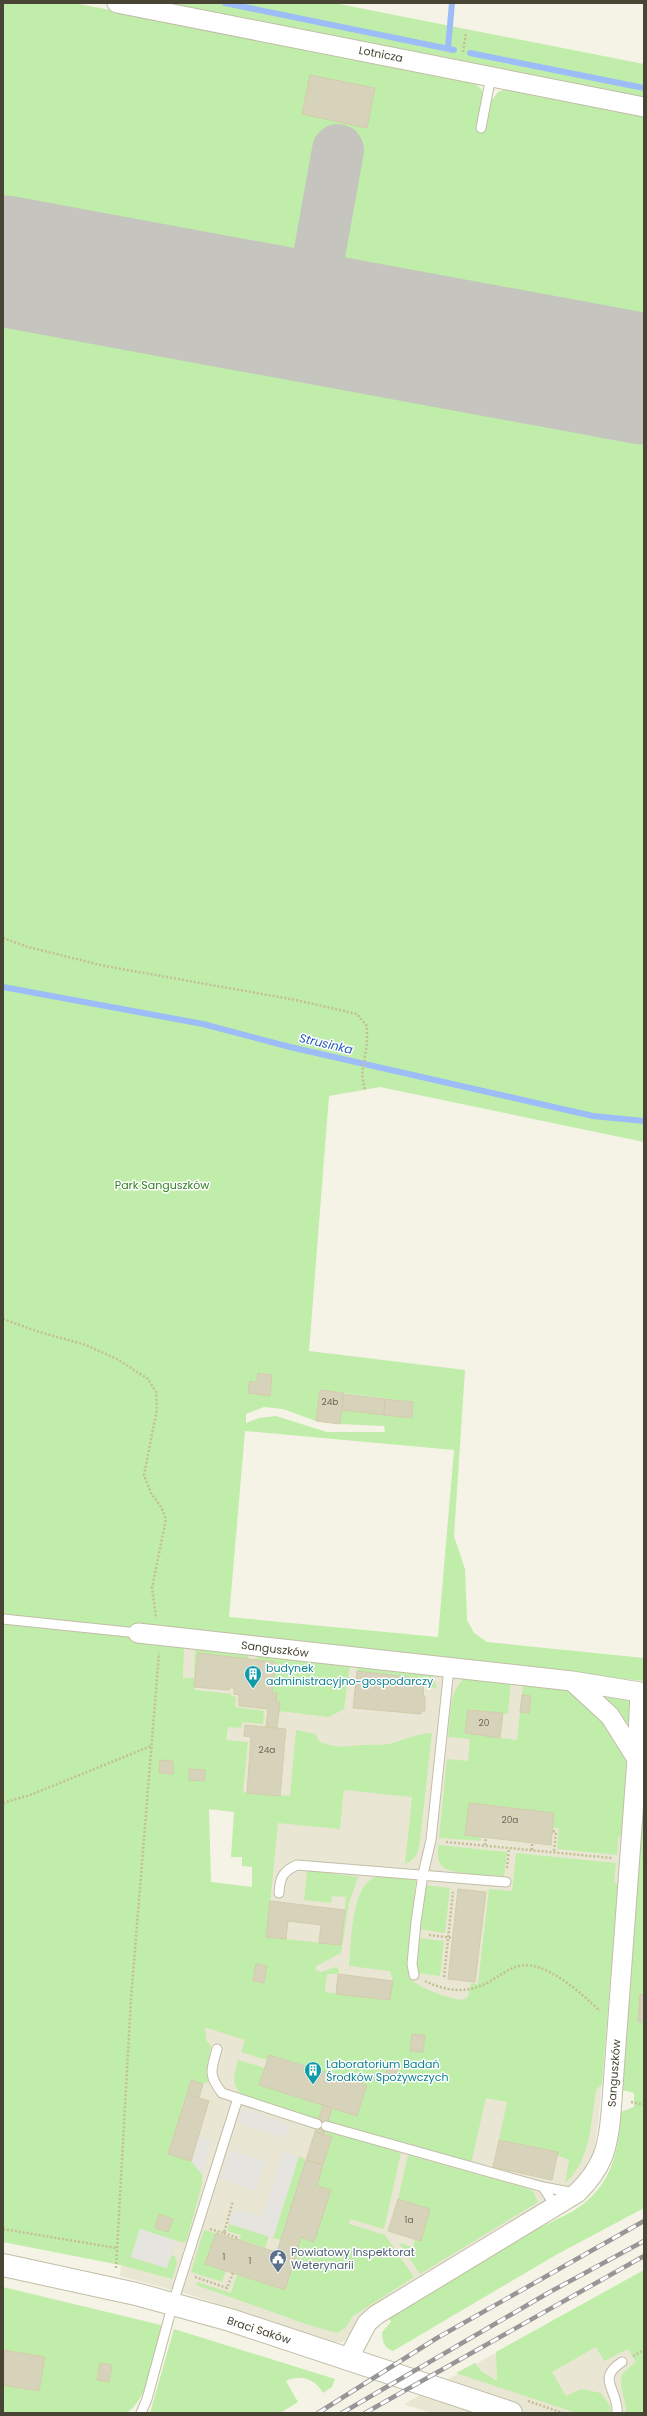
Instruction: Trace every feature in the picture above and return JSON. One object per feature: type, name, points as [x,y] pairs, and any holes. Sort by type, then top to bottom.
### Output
[{"type":"street","name":"Lotnicza","points":[[117,3],[644,107]]},
{"type":"street","name":"Sanguszków","points":[[138,1633],[572,1681],[640,1692],[637,1759],[609,2134],[604,2157],[592,2178],[577,2193],[376,2315],[367,2323],[348,2359]]},
{"type":"street","points":[[572,1681],[610,1716],[637,1759]]},
{"type":"street","name":"Braci Saków","points":[[3,2265],[173,2303],[511,2413]]},
{"type":"lane","points":[[481,128],[491,76]]},
{"type":"lane","name":"Sanguszków","points":[[3,1619],[138,1633]]},
{"type":"lane","points":[[414,1975],[412,1964],[415,1934],[422,1874],[431,1840],[449,1668]]},
{"type":"lane","points":[[279,1893],[280,1879],[286,1870],[297,1865],[367,1872],[422,1874],[506,1882]]},
{"type":"lane","points":[[217,2049],[211,2071],[214,2082],[222,2093],[322,2125],[543,2187],[577,2193]]},
{"type":"lane","points":[[141,2413],[147,2399],[173,2303],[238,2098]]},
{"type":"lane","points":[[543,2187],[552,2197],[556,2207]]},
{"type":"lane","points":[[617,2413],[615,2396],[608,2381],[609,2373],[622,2362]]},
{"type":"path","points":[[3,938],[28,947],[105,966],[296,1000],[357,1014],[367,1026],[362,1076],[365,1090]]},
{"type":"path","points":[[3,1319],[36,1331],[86,1345],[117,1359],[148,1378],[156,1392],[157,1409],[144,1475],[151,1493],[161,1507],[166,1519],[152,1588],[160,1636],[150,1746],[131,1999],[116,2269]]},
{"type":"path","points":[[3,1803],[30,1795],[150,1746]]},
{"type":"path","points":[[552,1831],[556,1832],[554,1852]]},
{"type":"path","points":[[485,1845],[486,1837]]},
{"type":"path","points":[[431,1840],[618,1859]]},
{"type":"path","points":[[532,1843],[532,1850]]},
{"type":"path","points":[[506,1882],[510,1848]]},
{"type":"path","points":[[444,1977],[455,1877]]},
{"type":"path","points":[[415,1934],[453,1938]]},
{"type":"path","points":[[414,1975],[436,1986],[457,1991],[475,1988],[502,1973],[520,1966],[536,1967],[554,1975],[570,1985],[592,2003],[617,2029]]},
{"type":"path","points":[[224,2233],[233,2201]]},
{"type":"path","points":[[198,2226],[224,2233],[238,2238],[238,2240]]},
{"type":"path","points":[[3,2229],[116,2248]]},
{"type":"path","points":[[193,2283],[195,2277],[228,2288],[233,2273]]},
{"type":"shaded area","points":[[171,1647],[533,1684],[626,1778],[599,2116],[594,2152],[584,2172],[574,2186],[342,2342],[333,2342],[191,2295],[120,2276],[144,2002],[320,2039],[326,1980],[266,1937],[278,1816],[157,1804]]},
{"type":"shaded area","points":[[242,2108],[291,2124],[286,2138],[237,2123]]},
{"type":"shaded area","points":[[198,2137],[212,2141],[202,2174],[191,2161]]},
{"type":"shaded area","points":[[230,2150],[265,2161],[256,2191],[220,2179]]},
{"type":"shaded area","points":[[283,2152],[299,2156],[273,2238],[229,2224],[234,2209],[263,2217]]},
{"type":"shaded area","points":[[140,2229],[176,2241],[167,2268],[131,2257]]},
{"type":"shaded area","points":[[644,2270],[644,2413],[432,2413],[404,2404]]},
{"type":"green space","name":"Park Sanguszków","points":[[3,3],[74,3],[454,77],[476,84],[482,90],[482,97],[493,99],[498,92],[510,88],[644,115],[644,1142],[380,1087],[329,1096],[309,1351],[465,1370],[454,1536],[465,1569],[467,1620],[474,1633],[487,1642],[644,1658],[644,1681],[173,1632],[171,1646],[184,1648],[183,1678],[194,1678],[195,1649],[248,1654],[248,1659],[198,1653],[194,1687],[195,1690],[231,1694],[231,1696],[236,1697],[235,1707],[264,1711],[263,1724],[242,1722],[241,1728],[228,1727],[226,1740],[248,1742],[243,1792],[290,1796],[296,1730],[315,1734],[320,1742],[332,1746],[382,1745],[417,1735],[432,1733],[420,1841],[416,1855],[409,1862],[405,1864],[412,1797],[344,1790],[340,1829],[278,1823],[267,1937],[341,1945],[346,1897],[332,1896],[331,1903],[304,1900],[307,1870],[358,1877],[349,1903],[341,1953],[316,1966],[316,1970],[321,1972],[336,1967],[339,1970],[338,1974],[327,1974],[325,1992],[390,2000],[393,1981],[390,1971],[349,1966],[354,1914],[362,1889],[370,1881],[379,1876],[393,1876],[416,1880],[407,1964],[410,1979],[434,1992],[462,2000],[468,1997],[471,1983],[478,1984],[489,1889],[512,1891],[516,1853],[616,1863],[614,1882],[618,1884],[602,2084],[596,2090],[591,2127],[585,2152],[574,2174],[565,2183],[569,2160],[557,2155],[558,2152],[499,2140],[507,2102],[486,2098],[471,2164],[327,2123],[332,2108],[357,2116],[367,2085],[269,2055],[267,2060],[241,2052],[245,2040],[204,2027],[206,2040],[211,2046],[206,2072],[209,2081],[203,2084],[191,2081],[168,2153],[191,2161],[202,2174],[202,2184],[187,2239],[184,2243],[140,2229],[131,2257],[166,2268],[171,2255],[175,2256],[177,2264],[172,2279],[120,2265],[3,2242]],"holes":[[[320,1390],[413,1402],[412,1418],[342,1410],[340,1424],[384,1426],[385,1432],[327,1432],[276,1416],[259,1418],[246,1423],[246,1414],[264,1407],[283,1409],[316,1421]],[[245,1431],[454,1450],[438,1637],[229,1617]],[[160,1761],[173,1761],[173,1774],[159,1773]],[[209,1809],[234,1812],[231,1857],[242,1857],[242,1866],[252,1867],[252,1887],[211,1882]],[[388,2062],[399,2063],[396,2080],[385,2078]]]},
{"type":"green space","points":[[160,3],[334,3],[644,64],[644,99]]},
{"type":"green space","points":[[257,1655],[350,1665],[344,1709],[329,1717],[279,1711],[280,1702],[276,1702],[277,1693],[272,1693],[257,1660]]},
{"type":"green space","points":[[358,1666],[429,1673],[433,1676],[437,1688],[424,1686],[424,1679],[357,1671]]},
{"type":"green space","points":[[466,1677],[511,1682],[508,1714],[468,1710],[465,1733],[517,1740],[520,1712],[529,1713],[531,1696],[522,1695],[523,1683],[563,1689],[580,1699],[600,1718],[622,1750],[627,1767],[627,1787],[622,1835],[618,1838],[617,1855],[557,1849],[559,1828],[553,1828],[554,1813],[469,1803],[465,1835],[481,1837],[481,1841],[439,1838],[447,1759],[468,1761],[470,1739],[448,1737],[453,1697],[456,1689]]},
{"type":"green space","points":[[607,1695],[631,1700],[629,1722],[627,1723],[606,1700],[605,1696]]},
{"type":"green space","points":[[644,1780],[644,2208],[554,2256],[393,2351],[390,2350],[384,2344],[382,2335],[382,2332],[391,2322],[388,2316],[540,2227],[580,2207],[594,2194],[607,2176],[615,2156],[621,2112],[634,2107],[634,2093],[622,2090]]},
{"type":"green space","points":[[438,1845],[507,1852],[504,1876],[462,1873],[446,1869],[439,1861]]},
{"type":"green space","points":[[424,1885],[450,1888],[445,1933],[419,1929]]},
{"type":"green space","points":[[419,1938],[444,1941],[440,1976],[417,1973]]},
{"type":"green space","points":[[238,2060],[265,2068],[323,2105],[319,2119],[244,2096],[237,2088],[234,2080]]},
{"type":"green space","points":[[325,2130],[401,2153],[384,2229],[350,2219],[349,2224],[385,2235],[414,2277],[353,2316],[345,2328],[337,2333],[309,2325],[196,2285],[197,2282],[231,2293],[237,2275],[285,2290],[301,2237],[314,2241],[331,2190],[317,2186],[332,2137],[324,2134]]},
{"type":"green space","points":[[408,2155],[523,2187],[533,2191],[538,2202],[420,2274],[399,2243],[413,2247],[415,2239],[421,2241],[430,2209],[398,2199]]},
{"type":"green space","points":[[299,2156],[306,2160],[281,2240],[273,2238]]},
{"type":"green space","points":[[229,2224],[269,2236],[265,2248],[240,2240],[241,2235],[227,2231]]},
{"type":"green space","points":[[204,2230],[216,2233],[206,2264],[226,2271],[222,2282],[191,2272]]},
{"type":"green space","points":[[644,2270],[644,2413],[626,2413],[622,2391],[622,2374],[636,2362],[628,2349],[604,2361],[596,2347],[552,2372],[566,2396],[581,2389],[601,2393],[610,2406],[611,2413],[576,2413],[456,2373],[475,2363],[481,2371],[497,2381],[496,2352]]},
{"type":"green space","points":[[3,2287],[161,2325],[162,2330],[146,2386],[135,2405],[127,2413],[3,2413],[3,2385],[39,2391],[45,2357],[5,2350],[3,2358]],"holes":[[[100,2363],[112,2365],[109,2382],[97,2380]]]},
{"type":"green space","points":[[174,2329],[335,2379],[332,2387],[323,2393],[316,2384],[307,2379],[297,2378],[286,2381],[298,2402],[280,2413],[150,2413]]},
{"type":"building","points":[[310,75],[375,88],[367,128],[302,114]]},
{"type":"building","points":[[258,1373],[272,1375],[270,1396],[248,1393],[250,1381],[257,1382]]},
{"type":"building","points":[[320,1390],[344,1393],[340,1424],[316,1421]]},
{"type":"building","points":[[343,1394],[385,1399],[384,1415],[342,1410]]},
{"type":"building","points":[[385,1399],[413,1402],[412,1418],[384,1415]]},
{"type":"building","name":"budynek administracyjno-gospodarczy","points":[[198,1653],[275,1662],[272,1693],[277,1693],[276,1702],[280,1702],[277,1728],[266,1727],[268,1709],[239,1706],[239,1695],[234,1694],[234,1688],[230,1688],[229,1690],[194,1687]]},
{"type":"building","name":"budynek administracyjno-gospodarczy","points":[[357,1671],[424,1679],[423,1696],[425,1696],[425,1711],[421,1711],[421,1714],[353,1708]]},
{"type":"building","points":[[522,1695],[531,1696],[529,1713],[520,1712]]},
{"type":"building","points":[[468,1710],[503,1713],[500,1738],[465,1733]]},
{"type":"building","points":[[245,1725],[286,1729],[280,1796],[247,1793],[251,1737],[244,1736]]},
{"type":"building","points":[[160,1760],[173,1761],[173,1774],[159,1773]]},
{"type":"building","points":[[189,1769],[205,1770],[205,1781],[189,1780]]},
{"type":"building","points":[[469,1803],[554,1813],[551,1845],[465,1835]]},
{"type":"building","points":[[458,1889],[486,1892],[475,1982],[448,1979]]},
{"type":"building","points":[[270,1901],[345,1910],[341,1945],[319,1943],[321,1925],[288,1921],[286,1939],[266,1937]]},
{"type":"building","points":[[256,1964],[267,1966],[264,1983],[253,1981]]},
{"type":"building","points":[[338,1974],[393,1981],[390,2000],[336,1994]]},
{"type":"building","points":[[640,1994],[644,1995],[644,2022],[638,2022]]},
{"type":"building","points":[[412,2034],[425,2035],[423,2052],[410,2051]]},
{"type":"building","name":"Laboratorium Badań Środków Spożywczych","points":[[269,2055],[367,2085],[357,2116],[259,2085]]},
{"type":"building","points":[[388,2062],[399,2063],[396,2080],[385,2078]]},
{"type":"building","points":[[191,2080],[203,2084],[199,2098],[187,2094]]},
{"type":"building","points":[[187,2094],[209,2101],[191,2161],[168,2154]]},
{"type":"building","points":[[323,2105],[332,2108],[324,2134],[315,2132]]},
{"type":"building","points":[[315,2132],[332,2137],[323,2165],[306,2160]]},
{"type":"building","points":[[499,2140],[558,2152],[552,2180],[493,2167]]},
{"type":"building","points":[[306,2160],[323,2165],[317,2186],[331,2190],[314,2242],[301,2237],[295,2258],[277,2252]]},
{"type":"building","points":[[398,2199],[430,2209],[421,2241],[388,2231]]},
{"type":"building","points":[[159,2214],[173,2219],[168,2232],[155,2228]]},
{"type":"building","points":[[216,2233],[295,2258],[285,2290],[205,2264]]},
{"type":"building","points":[[4,2350],[45,2357],[39,2391],[3,2385]]},
{"type":"building","points":[[100,2363],[112,2365],[109,2382],[97,2380]]},
{"type":"waterway","points":[[225,3],[454,50]]},
{"type":"waterway","points":[[448,48],[452,3]]},
{"type":"waterway","points":[[470,53],[644,88]]},
{"type":"waterway","name":"Strusinka","points":[[3,987],[203,1024],[290,1047],[593,1116],[644,1121]]},
{"type":"taxiway","points":[[308,317],[338,150]]},
{"type":"runway","points":[[3,261],[644,379]]},
{"type":"railway","points":[[318,2413],[437,2338],[644,2221]]},
{"type":"railway","points":[[342,2413],[548,2293],[644,2241]]},
{"type":"railway","points":[[365,2413],[644,2256]]},
{"type":"place","name":"budynek administracyjno-gospodarczy","points":[[253,1689]]},
{"type":"place","name":"Laboratorium Badań Środków Spożywczych","points":[[313,2085]]},
{"type":"place","name":"Powiatowy Inspektorat Weterynarii","points":[[278,2273]]}]
